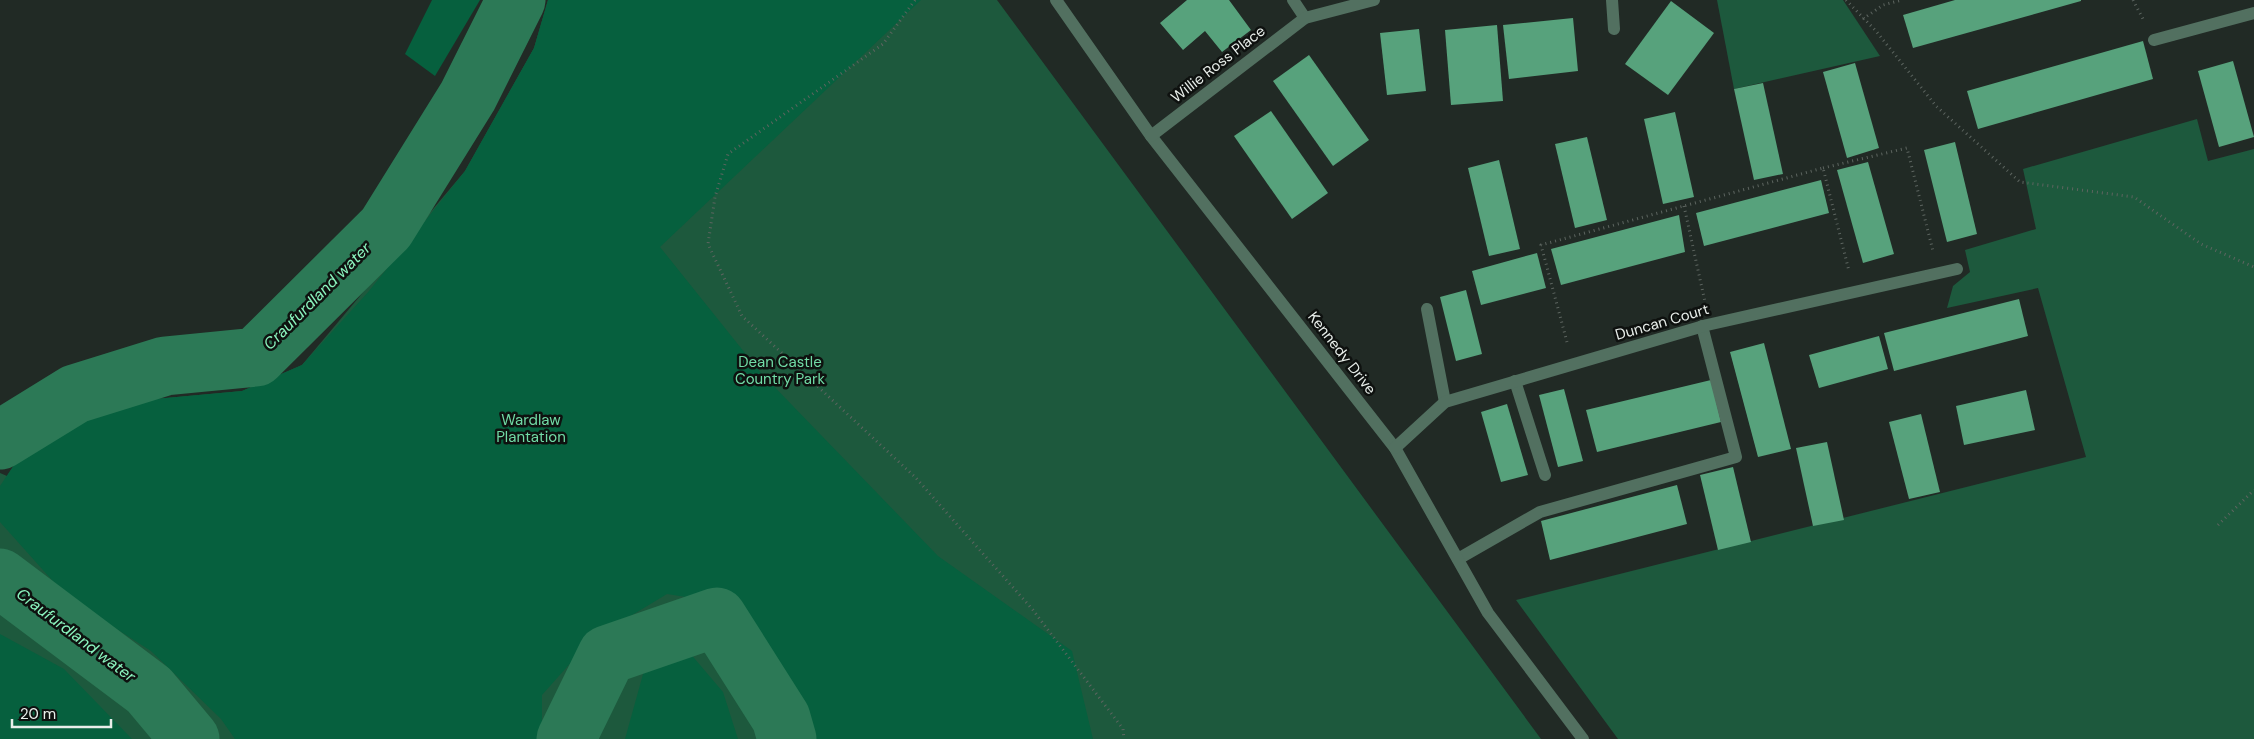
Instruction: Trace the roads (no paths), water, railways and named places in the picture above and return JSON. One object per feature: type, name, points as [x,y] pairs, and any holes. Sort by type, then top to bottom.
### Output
[{"type":"street","name":"Kennedy Drive","points":[[1056,0],[1152,136],[1395,448],[1488,613],[1583,739]]},
{"type":"street","points":[[1293,0],[1305,18]]},
{"type":"street","name":"Willie Ross Place","points":[[1152,136],[1305,18],[1374,0]]},
{"type":"street","points":[[1612,0],[1614,29]]},
{"type":"street","points":[[2154,40],[2254,13]]},
{"type":"street","name":"Duncan Court","points":[[1395,448],[1445,402],[1707,325],[1957,269]]},
{"type":"street","points":[[1427,309],[1445,402]]},
{"type":"street","points":[[1458,559],[1540,512],[1736,457],[1707,325]]},
{"type":"street","points":[[1515,381],[1545,475]]},
{"type":"waterway","name":"Craufurdland water","points":[[0,440],[75,394],[165,366],[256,357],[386,228],[468,96],[516,0]]},
{"type":"waterway","name":"Craufurdland water","points":[[0,578],[149,690],[190,739]]},
{"type":"waterway","name":"Craufurdland water","points":[[566,739],[607,655],[717,617],[781,718],[787,739]]},
{"type":"park label","name":"Dean Castle Country Park","points":[[780,370]]},
{"type":"park label","name":"Wardlaw Plantation","points":[[531,428]]}]
